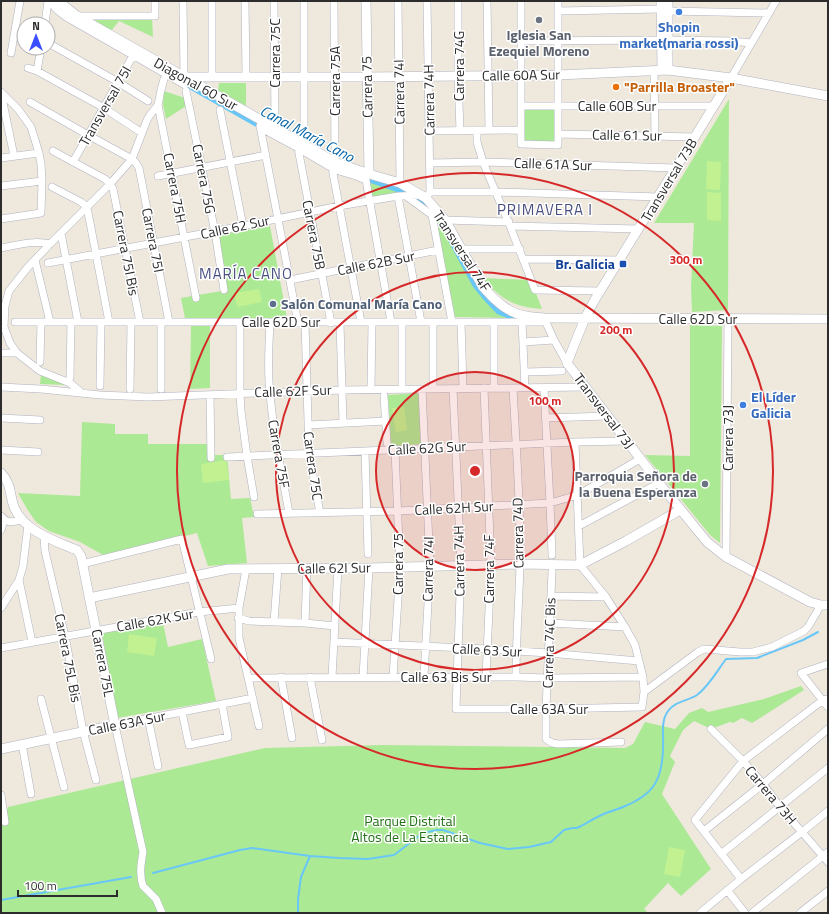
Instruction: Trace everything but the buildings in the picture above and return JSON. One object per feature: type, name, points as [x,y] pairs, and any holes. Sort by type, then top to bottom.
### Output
[{"type":"street","points":[[11,53],[20,1]]},
{"type":"street","points":[[46,16],[49,1]]},
{"type":"street","name":"Diagonal 60 Sur","points":[[49,1],[66,17],[135,53]]},
{"type":"street","name":"Diagonal 60 Sur","points":[[58,1],[77,16],[185,84],[210,92],[260,124],[333,165],[368,177],[400,183],[426,195]]},
{"type":"street","points":[[77,16],[155,16],[155,1]]},
{"type":"street","name":"Carrera 75G","points":[[183,1],[185,84],[215,232],[224,290]]},
{"type":"street","points":[[210,92],[212,77],[212,1]]},
{"type":"street","points":[[245,1],[246,77]]},
{"type":"street","name":"Carrera 75C","points":[[274,1],[275,128]]},
{"type":"street","name":"Carrera 75B","points":[[304,1],[304,77],[301,146],[310,211],[331,323]]},
{"type":"street","name":"Carrera 75A","points":[[334,1],[333,165],[339,206],[361,322]]},
{"type":"street","name":"Carrera 75","points":[[366,1],[368,177],[370,201],[391,322]]},
{"type":"street","name":"Carrera 74I","points":[[398,1],[400,183]]},
{"type":"street","name":"Carrera 74H","points":[[426,195],[430,163],[427,1]]},
{"type":"street","name":"Carrera 74G","points":[[458,1],[460,130]]},
{"type":"street","points":[[487,1],[488,130]]},
{"type":"street","points":[[520,1],[521,144],[558,145],[558,1]]},
{"type":"street","points":[[655,136],[654,106],[662,71],[665,40],[663,7],[668,1]]},
{"type":"street","name":"Transversal 73B","points":[[567,363],[585,318],[600,292],[731,78],[776,1]]},
{"type":"street","points":[[558,11],[663,7],[769,13]]},
{"type":"street","points":[[521,41],[665,40],[731,41],[751,43]]},
{"type":"street","points":[[56,47],[148,100]]},
{"type":"street","name":"Transversal 75I","points":[[73,162],[135,53]]},
{"type":"street","points":[[37,71],[40,56]]},
{"type":"street","points":[[28,68],[37,71],[104,108],[142,133]]},
{"type":"street","name":"Calle 60A Sur","points":[[185,84],[212,77],[488,76],[662,71],[731,78],[828,96]]},
{"type":"street","name":"Carrera 75H","points":[[164,79],[158,105],[196,298]]},
{"type":"street","points":[[1,92],[18,109],[31,127],[39,153],[42,180],[41,213],[1,219]]},
{"type":"street","points":[[1,92],[14,156]]},
{"type":"street","points":[[30,102],[132,159]]},
{"type":"street","points":[[83,393],[70,383],[40,371],[17,353],[10,343],[4,327],[5,306],[9,291],[28,267],[110,184],[132,159],[150,115],[158,105]]},
{"type":"street","name":"Calle 60B Sur","points":[[521,106],[714,106]]},
{"type":"street","points":[[220,110],[243,226]]},
{"type":"street","name":"Diagonal 60 Sur","points":[[260,124],[275,128],[301,146]]},
{"type":"street","name":"Carrera 75C","points":[[260,124],[290,280],[301,323],[307,391],[309,454],[320,513]]},
{"type":"street","points":[[476,130],[477,142],[483,162],[497,192],[535,290],[600,292]]},
{"type":"street","points":[[429,131],[521,130]]},
{"type":"street","name":"Calle 61 Sur","points":[[558,134],[695,137]]},
{"type":"street","points":[[53,151],[105,179],[110,184]]},
{"type":"street","points":[[1,158],[39,153]]},
{"type":"street","points":[[158,176],[266,155]]},
{"type":"street","name":"Carrera 75I","points":[[132,159],[139,168],[169,322]]},
{"type":"street","name":"Calle 61A Sur","points":[[430,163],[483,162],[676,168]]},
{"type":"street","points":[[1,186],[42,180]]},
{"type":"street","name":"Carrera 75I Bis","points":[[110,184],[113,189],[140,322]]},
{"type":"street","points":[[52,187],[81,202],[87,207],[109,322]]},
{"type":"street","name":"Calle 62 Sur","points":[[48,264],[215,232],[310,211],[402,196],[497,192],[658,197]]},
{"type":"street","name":"Transversal 74F","points":[[426,195],[445,220],[483,287],[490,295],[513,312],[545,320]]},
{"type":"street","points":[[402,196],[432,215],[452,322]]},
{"type":"street","points":[[402,196],[409,256],[421,322]]},
{"type":"street","points":[[445,220],[639,229]]},
{"type":"street","points":[[61,234],[75,322],[70,378]]},
{"type":"street","points":[[1,248],[33,242],[50,244]]},
{"type":"street","points":[[462,249],[520,249]]},
{"type":"street","name":"Calle 62B Sur","points":[[290,280],[438,250]]},
{"type":"street","points":[[523,259],[620,260]]},
{"type":"street","points":[[35,260],[50,322]]},
{"type":"street","name":"Calle 62D Sur","points":[[16,322],[340,323],[522,322],[585,318],[828,319]]},
{"type":"street","name":"Carrera 73J","points":[[726,557],[728,319]]},
{"type":"street","name":"Transversal 73J","points":[[545,320],[567,363],[640,459],[707,542],[726,557],[810,602],[825,605]]},
{"type":"street","points":[[40,362],[41,322]]},
{"type":"street","points":[[100,386],[101,322]]},
{"type":"street","points":[[130,389],[131,322]]},
{"type":"street","points":[[161,322],[161,389]]},
{"type":"street","points":[[240,322],[241,411],[254,497]]},
{"type":"street","name":"Carrera 75F","points":[[270,322],[268,357],[270,392],[289,513]]},
{"type":"street","points":[[372,322],[372,390]]},
{"type":"street","points":[[402,322],[402,389]]},
{"type":"street","points":[[432,322],[433,389]]},
{"type":"street","points":[[461,322],[463,388]]},
{"type":"street","points":[[494,322],[494,388]]},
{"type":"street","points":[[522,322],[525,388]]},
{"type":"street","points":[[340,323],[343,423]]},
{"type":"street","points":[[523,342],[554,340]]},
{"type":"street","points":[[1,353],[17,353]]},
{"type":"street","points":[[525,372],[562,371]]},
{"type":"street","name":"Calle 62F Sur","points":[[1,387],[41,389],[100,395],[148,397],[342,390],[586,387]]},
{"type":"street","name":"Carrera 74F","points":[[484,388],[491,564],[486,677]]},
{"type":"street","name":"Carrera 74D","points":[[513,388],[520,564],[516,677]]},
{"type":"street","points":[[544,388],[552,555]]},
{"type":"street","name":"Carrera 74I","points":[[422,389],[430,566],[424,677]]},
{"type":"street","name":"Carrera 74H","points":[[453,389],[461,565],[456,709]]},
{"type":"street","points":[[210,395],[211,458]]},
{"type":"street","points":[[384,396],[387,443]]},
{"type":"street","points":[[545,418],[607,416]]},
{"type":"street","points":[[1,418],[40,420]]},
{"type":"street","points":[[308,425],[386,421]]},
{"type":"street","name":"Calle 62G Sur","points":[[227,457],[516,444],[626,441]]},
{"type":"street","points":[[575,442],[580,566],[606,597],[626,627],[635,645],[640,661],[644,692]]},
{"type":"street","points":[[1,450],[38,452]]},
{"type":"street","name":"Carrera 75","points":[[393,677],[400,567],[395,450]]},
{"type":"street","points":[[365,451],[368,554]]},
{"type":"street","name":"Calle 62H Sur","points":[[257,514],[428,510],[550,503],[578,495],[640,459]]},
{"type":"street","points":[[1,473],[10,488],[14,507],[18,514],[25,523],[44,536]]},
{"type":"street","points":[[579,526],[659,483]]},
{"type":"street","points":[[580,566],[680,510]]},
{"type":"street","points":[[1,530],[3,518],[9,522],[25,523]]},
{"type":"street","points":[[1,608],[19,580],[23,566],[25,523]]},
{"type":"street","name":"Carrera 75L","points":[[44,536],[80,553],[125,773],[143,852],[140,869],[142,883],[143,886],[156,899],[162,913]]},
{"type":"street","name":"Carrera 75L Bis","points":[[44,536],[83,731],[96,780]]},
{"type":"street","points":[[82,564],[182,539],[211,659]]},
{"type":"street","name":"Calle 62I Sur","points":[[89,598],[228,569],[369,568],[491,564],[580,566]]},
{"type":"street","points":[[274,622],[278,568]]},
{"type":"street","points":[[304,623],[307,568]]},
{"type":"street","points":[[332,677],[338,568]]},
{"type":"street","points":[[363,677],[369,568]]},
{"type":"street","points":[[246,569],[238,618],[240,638],[259,726]]},
{"type":"street","name":"Carrera 74C Bis","points":[[552,571],[546,739],[552,743],[558,744],[621,742]]},
{"type":"street","points":[[19,580],[32,642]]},
{"type":"street","points":[[551,596],[606,597]]},
{"type":"street","points":[[644,692],[704,649],[753,652],[772,647],[804,631],[825,605]]},
{"type":"street","name":"Calle 62K Sur","points":[[1,648],[200,612],[239,608]]},
{"type":"street","points":[[238,618],[249,621],[335,626]]},
{"type":"street","points":[[550,623],[626,627]]},
{"type":"street","name":"Calle 63 Sur","points":[[334,642],[487,649],[640,661]]},
{"type":"street","points":[[828,664],[800,673],[825,700],[828,707]]},
{"type":"street","points":[[281,677],[292,738]]},
{"type":"street","points":[[310,677],[322,740]]},
{"type":"street","name":"Calle 63 Bis Sur","points":[[249,678],[643,677]]},
{"type":"street","name":"Calle 63A Sur","points":[[456,709],[642,707],[644,692]]},
{"type":"street","name":"Calle 63A Sur","points":[[1,749],[83,731],[253,698]]},
{"type":"street","points":[[41,699],[64,787]]},
{"type":"street","points":[[741,879],[695,820],[743,761],[825,700]]},
{"type":"street","points":[[182,712],[189,745],[228,736],[222,704]]},
{"type":"street","points":[[148,718],[158,766]]},
{"type":"street","name":"Carrera 73H","points":[[711,729],[743,761],[802,832],[825,854],[828,862]]},
{"type":"street","points":[[704,831],[828,729]]},
{"type":"street","points":[[22,744],[32,794]]},
{"type":"street","points":[[722,854],[828,768]]},
{"type":"street","points":[[1,795],[5,822]]},
{"type":"street","points":[[700,913],[828,811]]},
{"type":"street","points":[[752,913],[825,854]]},
{"type":"street","points":[[727,890],[745,913]]},
{"type":"street","points":[[800,913],[828,891]]},
{"type":"green space","points":[[90,18],[152,18],[153,37],[119,21],[111,31]]},
{"type":"green space","points":[[219,83],[246,83],[246,106],[218,91]]},
{"type":"green space","points":[[164,91],[185,98],[186,106],[166,119],[163,105]]},
{"type":"green space","points":[[729,99],[728,310],[692,312],[691,287],[694,223],[654,223]]},
{"type":"green space","points":[[525,109],[555,110],[555,142],[524,142]]},
{"type":"green space","points":[[707,161],[721,162],[720,190],[706,189]]},
{"type":"green space","points":[[369,179],[407,192],[372,198]]},
{"type":"green space","points":[[707,192],[721,193],[721,221],[707,220]]},
{"type":"green space","points":[[433,209],[443,224],[476,285],[499,311],[516,318],[455,317]]},
{"type":"green space","points":[[270,226],[287,318],[185,318],[181,298],[227,290],[218,235]]},
{"type":"green space","points":[[483,278],[531,280],[542,309],[523,306],[508,301],[495,291]]},
{"type":"green space","points":[[259,289],[262,302],[237,307],[234,293]]},
{"type":"green space","points":[[690,325],[722,326],[720,543],[710,535],[645,455],[690,456]]},
{"type":"green space","points":[[191,326],[210,326],[210,388],[190,389]]},
{"type":"green space","points":[[41,374],[67,385],[40,384]]},
{"type":"green space","points":[[419,393],[422,444],[391,446],[388,395]]},
{"type":"green space","points":[[404,407],[407,430],[396,432],[392,408]]},
{"type":"green space","points":[[82,422],[115,424],[115,434],[148,434],[148,444],[211,444],[211,455],[227,455],[231,499],[250,498],[254,517],[242,518],[247,563],[208,566],[197,533],[105,556],[80,542],[49,531],[36,522],[18,493],[80,496]]},
{"type":"green space","points":[[226,460],[229,480],[203,483],[201,464]]},
{"type":"green space","points":[[163,623],[168,647],[202,639],[216,701],[117,718],[102,633]]},
{"type":"green space","points":[[129,634],[157,638],[154,656],[127,652]]},
{"type":"green space","name":"Parque Distrital Altos de La Estancia","points":[[801,686],[804,690],[752,723],[742,718],[733,723],[730,722],[711,729],[694,721],[683,730],[670,756],[675,762],[662,794],[711,869],[681,896],[668,883],[644,909],[648,913],[1,913],[1,828],[8,807],[265,748],[383,745],[625,748],[633,744],[645,722],[675,729],[689,713],[702,708],[708,712],[764,699]]},
{"type":"green space","points":[[669,847],[685,850],[680,877],[664,874]]},
{"type":"waterway","name":"Canal María Cano","points":[[182,81],[256,123]]},
{"type":"waterway","name":"Canal María Cano","points":[[361,176],[407,192],[433,209]]},
{"type":"waterway","name":"Canal María Cano","points":[[451,239],[476,285],[485,296],[499,311],[516,318]]},
{"type":"waterway","points":[[153,873],[252,848],[310,856],[368,859],[394,855],[423,833],[437,830],[443,830],[480,843],[508,849],[529,847],[551,842],[564,830],[577,828],[602,815],[623,807],[649,792],[654,786],[661,770],[663,725],[668,711],[674,705],[697,695],[709,683],[726,659],[757,658],[803,640],[818,632]]},
{"type":"waterway","points":[[298,913],[301,877],[310,856]]},
{"type":"waterway","points":[[1,900],[131,877]]},
{"type":"place","name":"Shopin market(maria rossi)","points":[[679,12]]},
{"type":"place","name":"Iglesia San Ezequiel Moreno","points":[[539,20]]},
{"type":"place","name":"\"Parrilla Broaster\"","points":[[616,87]]},
{"type":"place","name":"Br. Galicia","points":[[623,264]]},
{"type":"place","name":"Salón Comunal María Cano","points":[[273,304]]},
{"type":"place","name":"El Líder Galicia","points":[[743,405]]},
{"type":"place","name":"Parroquia Señora de la Buena Esperanza","points":[[705,484]]},
{"type":"district","name":"PRIMAVERA I","points":[[545,210]]},
{"type":"district","name":"MARÍA CANO","points":[[246,274]]}]
